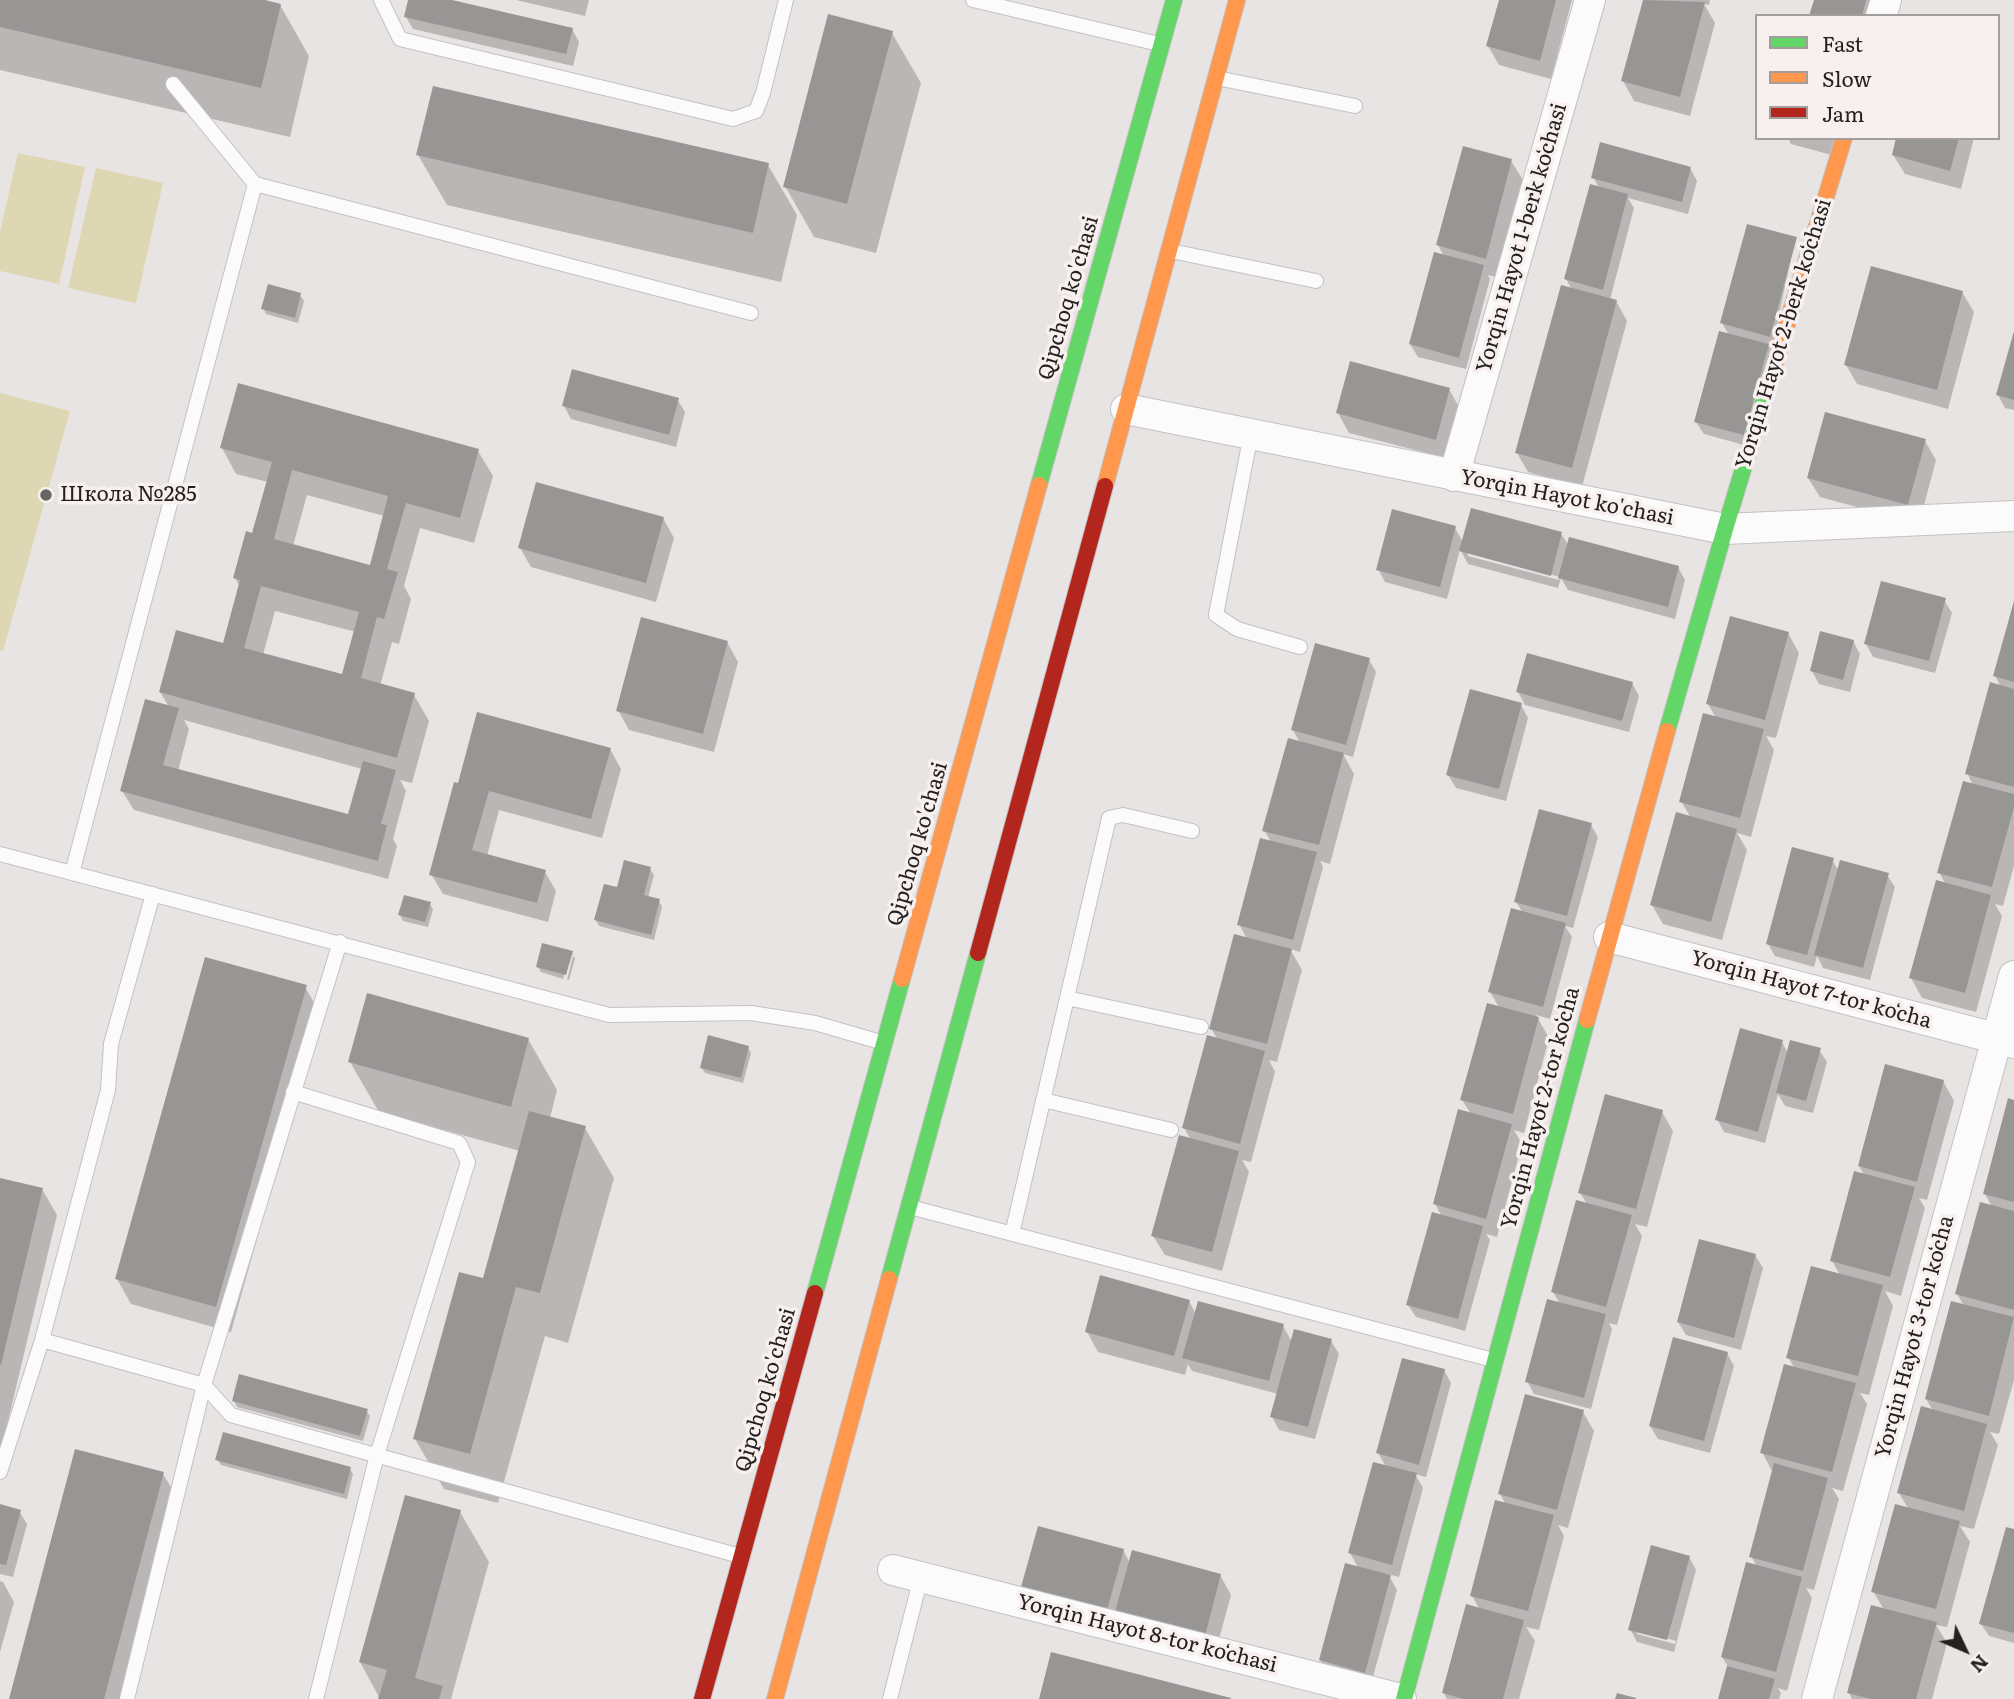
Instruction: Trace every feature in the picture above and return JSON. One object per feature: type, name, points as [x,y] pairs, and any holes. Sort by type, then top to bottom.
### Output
[{"type":"main road","name":"Qipchoq ko'chasi","points":[[702,1699],[1174,0]]},
{"type":"main road","points":[[775,1699],[1237,0]]},
{"type":"main road","name":"Yorqin Hayot 2-berk koʻchasi","points":[[1725,529],[1842,140]]},
{"type":"main road","name":"Yorqin Hayot 2-tor koʻcha","points":[[1403,1699],[1609,937],[1725,529]]},
{"type":"street","name":"Yorqin Hayot 1-berk koʻchasi","points":[[1454,476],[1590,0]]},
{"type":"street","name":"Yorqin Hayot ko'chasi","points":[[1126,409],[1725,529],[2014,516]]},
{"type":"street","name":"Yorqin Hayot 7-tor koʻcha","points":[[1609,937],[2006,1041]]},
{"type":"street","name":"Yorqin Hayot 3-tor koʻcha","points":[[1817,1699],[2006,1041],[2014,976]]},
{"type":"street","name":"Yorqin Hayot 8-tor koʻchasi","points":[[907,1573],[1403,1699]]},
{"type":"lane","points":[[381,0],[400,39],[733,119],[756,111],[786,0]]},
{"type":"lane","points":[[973,0],[1161,44]]},
{"type":"lane","points":[[1216,78],[1355,106]]},
{"type":"lane","points":[[173,84],[255,184],[751,313]]},
{"type":"lane","points":[[72,873],[255,184]]},
{"type":"lane","points":[[1169,250],[1316,281]]},
{"type":"lane","points":[[1251,434],[1216,615],[1237,629],[1300,647]]},
{"type":"lane","points":[[1012,1234],[1109,818],[1123,815],[1192,831]]},
{"type":"lane","points":[[0,854],[609,1015],[751,1013],[816,1023],[884,1043]]},
{"type":"lane","points":[[0,1472],[42,1340],[108,1090],[111,1044],[153,894]]},
{"type":"lane","points":[[127,1699],[204,1385],[340,942]]},
{"type":"lane","points":[[1067,999],[1201,1027]]},
{"type":"lane","points":[[293,1092],[460,1143],[468,1163],[377,1455],[316,1699]]},
{"type":"lane","points":[[1043,1100],[1171,1130]]},
{"type":"lane","points":[[909,1206],[1495,1361]]},
{"type":"lane","points":[[42,1340],[204,1385],[231,1415],[741,1556]]},
{"type":"lane","points":[[890,1699],[907,1573]]},
{"type":"shaded area","points":[[18,153],[85,167],[59,284],[0,271],[0,232]]},
{"type":"shaded area","points":[[96,168],[163,183],[136,303],[68,288]]},
{"type":"shaded area","points":[[0,393],[70,411],[3,651],[0,650]]},
{"type":"building","points":[[0,0],[265,0],[281,4],[261,88],[0,27]]},
{"type":"building","points":[[408,0],[452,0],[573,28],[566,54],[404,17]]},
{"type":"building","points":[[1499,0],[1556,0],[1540,61],[1486,46]]},
{"type":"building","points":[[1643,0],[1705,2],[1680,97],[1621,81]]},
{"type":"building","points":[[1814,0],[1866,0],[1862,14],[1810,14]]},
{"type":"building","points":[[828,14],[893,31],[847,204],[783,187]]},
{"type":"building","points":[[433,86],[769,163],[753,233],[416,155]]},
{"type":"building","points":[[1896,140],[1958,140],[1950,171],[1892,155]]},
{"type":"building","points":[[1600,142],[1691,167],[1682,202],[1591,178]]},
{"type":"building","points":[[1463,146],[1512,159],[1486,259],[1436,245]]},
{"type":"building","points":[[1590,184],[1628,194],[1603,290],[1564,279]]},
{"type":"building","points":[[1747,224],[1797,237],[1770,337],[1720,323]]},
{"type":"building","points":[[1434,252],[1484,265],[1459,358],[1409,344]]},
{"type":"building","points":[[1871,266],[1963,291],[1937,390],[1844,365]]},
{"type":"building","points":[[268,284],[301,293],[295,318],[261,309]]},
{"type":"building","points":[[1561,285],[1617,300],[1572,468],[1515,453]]},
{"type":"building","points":[[1719,331],[1769,344],[1744,435],[1694,422]]},
{"type":"building","points":[[2014,331],[2014,400],[1996,395]]},
{"type":"building","points":[[1350,361],[1450,388],[1436,440],[1336,413]]},
{"type":"building","points":[[572,369],[679,398],[669,435],[562,406]]},
{"type":"building","points":[[238,383],[479,449],[460,518],[406,503],[387,569],[398,572],[384,619],[377,617],[361,678],[415,693],[397,758],[159,692],[176,630],[223,643],[240,580],[233,578],[246,531],[252,533],[272,462],[220,448]],"holes":[[[292,470],[388,496],[370,565],[274,539]],[[261,586],[359,612],[342,674],[244,648]]]},
{"type":"building","points":[[1825,412],[1926,439],[1908,505],[1807,478]]},
{"type":"building","points":[[536,482],[664,517],[646,583],[518,548]]},
{"type":"building","points":[[1471,508],[1562,532],[1551,576],[1459,551]]},
{"type":"building","points":[[1392,509],[1456,526],[1440,587],[1376,570]]},
{"type":"building","points":[[1569,537],[1679,566],[1668,607],[1558,578]]},
{"type":"building","points":[[1881,581],[1946,598],[1929,661],[1864,644]]},
{"type":"building","points":[[2014,601],[2014,682],[1993,676]]},
{"type":"building","points":[[1730,616],[1789,632],[1765,720],[1706,704]]},
{"type":"building","points":[[641,617],[728,641],[703,734],[616,711]]},
{"type":"building","points":[[1820,631],[1854,640],[1843,680],[1810,671]]},
{"type":"building","points":[[1315,643],[1370,658],[1346,745],[1291,730]]},
{"type":"building","points":[[1527,653],[1633,682],[1622,721],[1516,692]]},
{"type":"building","points":[[1990,682],[2014,689],[2014,787],[1965,774]]},
{"type":"building","points":[[1470,689],[1522,703],[1499,789],[1446,775]]},
{"type":"building","points":[[145,699],[179,708],[163,765],[348,814],[363,761],[396,770],[381,824],[387,825],[378,861],[120,791]]},
{"type":"building","points":[[477,712],[611,748],[591,819],[489,791],[472,850],[546,870],[537,903],[429,875],[454,782],[458,783]]},
{"type":"building","points":[[1703,713],[1764,729],[1740,818],[1679,802]]},
{"type":"building","points":[[1288,738],[1344,753],[1319,845],[1262,831]]},
{"type":"building","points":[[1963,781],[2014,794],[2014,807],[1992,887],[1937,873]]},
{"type":"building","points":[[1539,809],[1592,823],[1567,916],[1514,902]]},
{"type":"building","points":[[1676,812],[1737,829],[1711,922],[1650,905]]},
{"type":"building","points":[[1260,838],[1317,852],[1293,940],[1237,925]]},
{"type":"building","points":[[1792,847],[1834,858],[1807,955],[1766,944]]},
{"type":"building","points":[[624,860],[651,867],[644,895],[660,899],[651,935],[594,920],[604,884],[617,887]]},
{"type":"building","points":[[1840,860],[1889,873],[1863,968],[1814,955]]},
{"type":"building","points":[[1936,880],[1991,895],[1965,993],[1909,978]]},
{"type":"building","points":[[404,895],[431,902],[425,922],[398,915]]},
{"type":"building","points":[[1511,908],[1566,923],[1543,1007],[1488,992]]},
{"type":"building","points":[[1234,934],[1292,949],[1267,1044],[1209,1029]]},
{"type":"building","points":[[542,943],[573,951],[566,975],[536,967]]},
{"type":"building","points":[[205,957],[307,985],[216,1307],[115,1279]]},
{"type":"building","points":[[367,993],[529,1038],[511,1107],[348,1062]]},
{"type":"building","points":[[1487,1003],[1539,1017],[1513,1114],[1460,1100]]},
{"type":"building","points":[[1740,1028],[1783,1040],[1758,1132],[1715,1120]]},
{"type":"building","points":[[708,1035],[749,1046],[741,1078],[700,1068]]},
{"type":"building","points":[[1207,1035],[1265,1051],[1240,1144],[1182,1128]]},
{"type":"building","points":[[1790,1040],[1821,1048],[1806,1101],[1776,1093]]},
{"type":"building","points":[[1885,1064],[1944,1080],[1917,1182],[1858,1166]]},
{"type":"building","points":[[1605,1094],[1663,1110],[1636,1209],[1578,1193]]},
{"type":"building","points":[[2008,1098],[2014,1100],[2014,1202],[1983,1194]]},
{"type":"building","points":[[1458,1109],[1512,1124],[1486,1219],[1433,1204]]},
{"type":"building","points":[[529,1111],[586,1126],[540,1293],[516,1287],[470,1454],[413,1439],[459,1272],[483,1278]]},
{"type":"building","points":[[1179,1135],[1239,1151],[1212,1252],[1151,1236]]},
{"type":"building","points":[[1854,1171],[1915,1187],[1890,1277],[1830,1261]]},
{"type":"building","points":[[0,1178],[43,1188],[1,1365],[0,1365]]},
{"type":"building","points":[[1576,1200],[1632,1215],[1606,1307],[1551,1292]]},
{"type":"building","points":[[1980,1202],[2014,1211],[2014,1310],[1955,1294]]},
{"type":"building","points":[[1432,1212],[1483,1226],[1458,1319],[1406,1305]]},
{"type":"building","points":[[1699,1239],[1756,1254],[1734,1338],[1677,1322]]},
{"type":"building","points":[[1811,1266],[1883,1285],[1858,1376],[1786,1358]]},
{"type":"building","points":[[1100,1275],[1190,1300],[1174,1356],[1085,1332]]},
{"type":"building","points":[[1547,1299],[1606,1314],[1584,1398],[1525,1382]]},
{"type":"building","points":[[1198,1301],[1284,1324],[1269,1381],[1182,1358]]},
{"type":"building","points":[[1951,1301],[2014,1317],[1989,1416],[1925,1399]]},
{"type":"building","points":[[1294,1329],[1332,1339],[1308,1427],[1270,1417]]},
{"type":"building","points":[[1673,1337],[1728,1352],[1704,1441],[1649,1426]]},
{"type":"building","points":[[1402,1358],[1445,1369],[1419,1465],[1376,1453]]},
{"type":"building","points":[[1784,1364],[1856,1383],[1832,1472],[1760,1453]]},
{"type":"building","points":[[239,1374],[368,1409],[360,1436],[232,1401]]},
{"type":"building","points":[[1525,1394],[1584,1410],[1557,1510],[1498,1494]]},
{"type":"building","points":[[1921,1406],[1987,1424],[1964,1511],[1897,1493]]},
{"type":"building","points":[[223,1432],[351,1467],[344,1494],[215,1460]]},
{"type":"building","points":[[75,1449],[164,1472],[104,1699],[9,1699]]},
{"type":"building","points":[[1373,1462],[1417,1473],[1392,1565],[1348,1553]]},
{"type":"building","points":[[1774,1463],[1828,1478],[1803,1571],[1749,1557]]},
{"type":"building","points":[[405,1495],[461,1510],[415,1678],[443,1686],[439,1699],[378,1699],[387,1670],[359,1662]]},
{"type":"building","points":[[1495,1500],[1554,1515],[1528,1611],[1470,1596]]},
{"type":"building","points":[[0,1504],[21,1510],[6,1565],[0,1564]]},
{"type":"building","points":[[1895,1504],[1960,1521],[1936,1609],[1871,1592]]},
{"type":"building","points":[[1038,1526],[1124,1549],[1107,1610],[1021,1587]]},
{"type":"building","points":[[2006,1527],[2014,1529],[2014,1633],[1979,1624]]},
{"type":"building","points":[[1651,1545],[1690,1556],[1667,1640],[1628,1630]]},
{"type":"building","points":[[1132,1550],[1221,1574],[1205,1636],[1115,1612]]},
{"type":"building","points":[[1746,1562],[1802,1577],[1776,1672],[1721,1657]]},
{"type":"building","points":[[1345,1563],[1391,1575],[1365,1673],[1319,1660]]},
{"type":"building","points":[[1466,1604],[1524,1620],[1503,1699],[1464,1699],[1442,1693]]},
{"type":"building","points":[[1871,1605],[1937,1622],[1916,1699],[1871,1699],[1847,1693]]},
{"type":"building","points":[[1051,1652],[1231,1698],[1231,1699],[1039,1699]]},
{"type":"building","points":[[1727,1666],[1775,1679],[1769,1699],[1718,1699]]},
{"type":"building","points":[[1617,1693],[1636,1698],[1636,1699],[1615,1699]]},
{"type":"traffic: fast","points":[[1039,485],[1174,0]]},
{"type":"traffic: fast","points":[[1667,731],[1775,363]]},
{"type":"traffic: fast","points":[[889,1279],[978,953]]},
{"type":"traffic: fast","points":[[815,1293],[902,979]]},
{"type":"traffic: fast","points":[[1404,1699],[1587,1020]]},
{"type":"traffic: slow","points":[[1105,486],[1237,0]]},
{"type":"traffic: slow","points":[[1775,363],[1843,140]]},
{"type":"traffic: slow","points":[[902,979],[1039,485]]},
{"type":"traffic: slow","points":[[1587,1020],[1667,731]]},
{"type":"traffic: slow","points":[[775,1699],[889,1279]]},
{"type":"traffic: jam","points":[[978,953],[1105,486]]},
{"type":"traffic: jam","points":[[702,1699],[815,1293]]},
{"type":"place","name":"Школа №285","points":[[46,495]]}]
